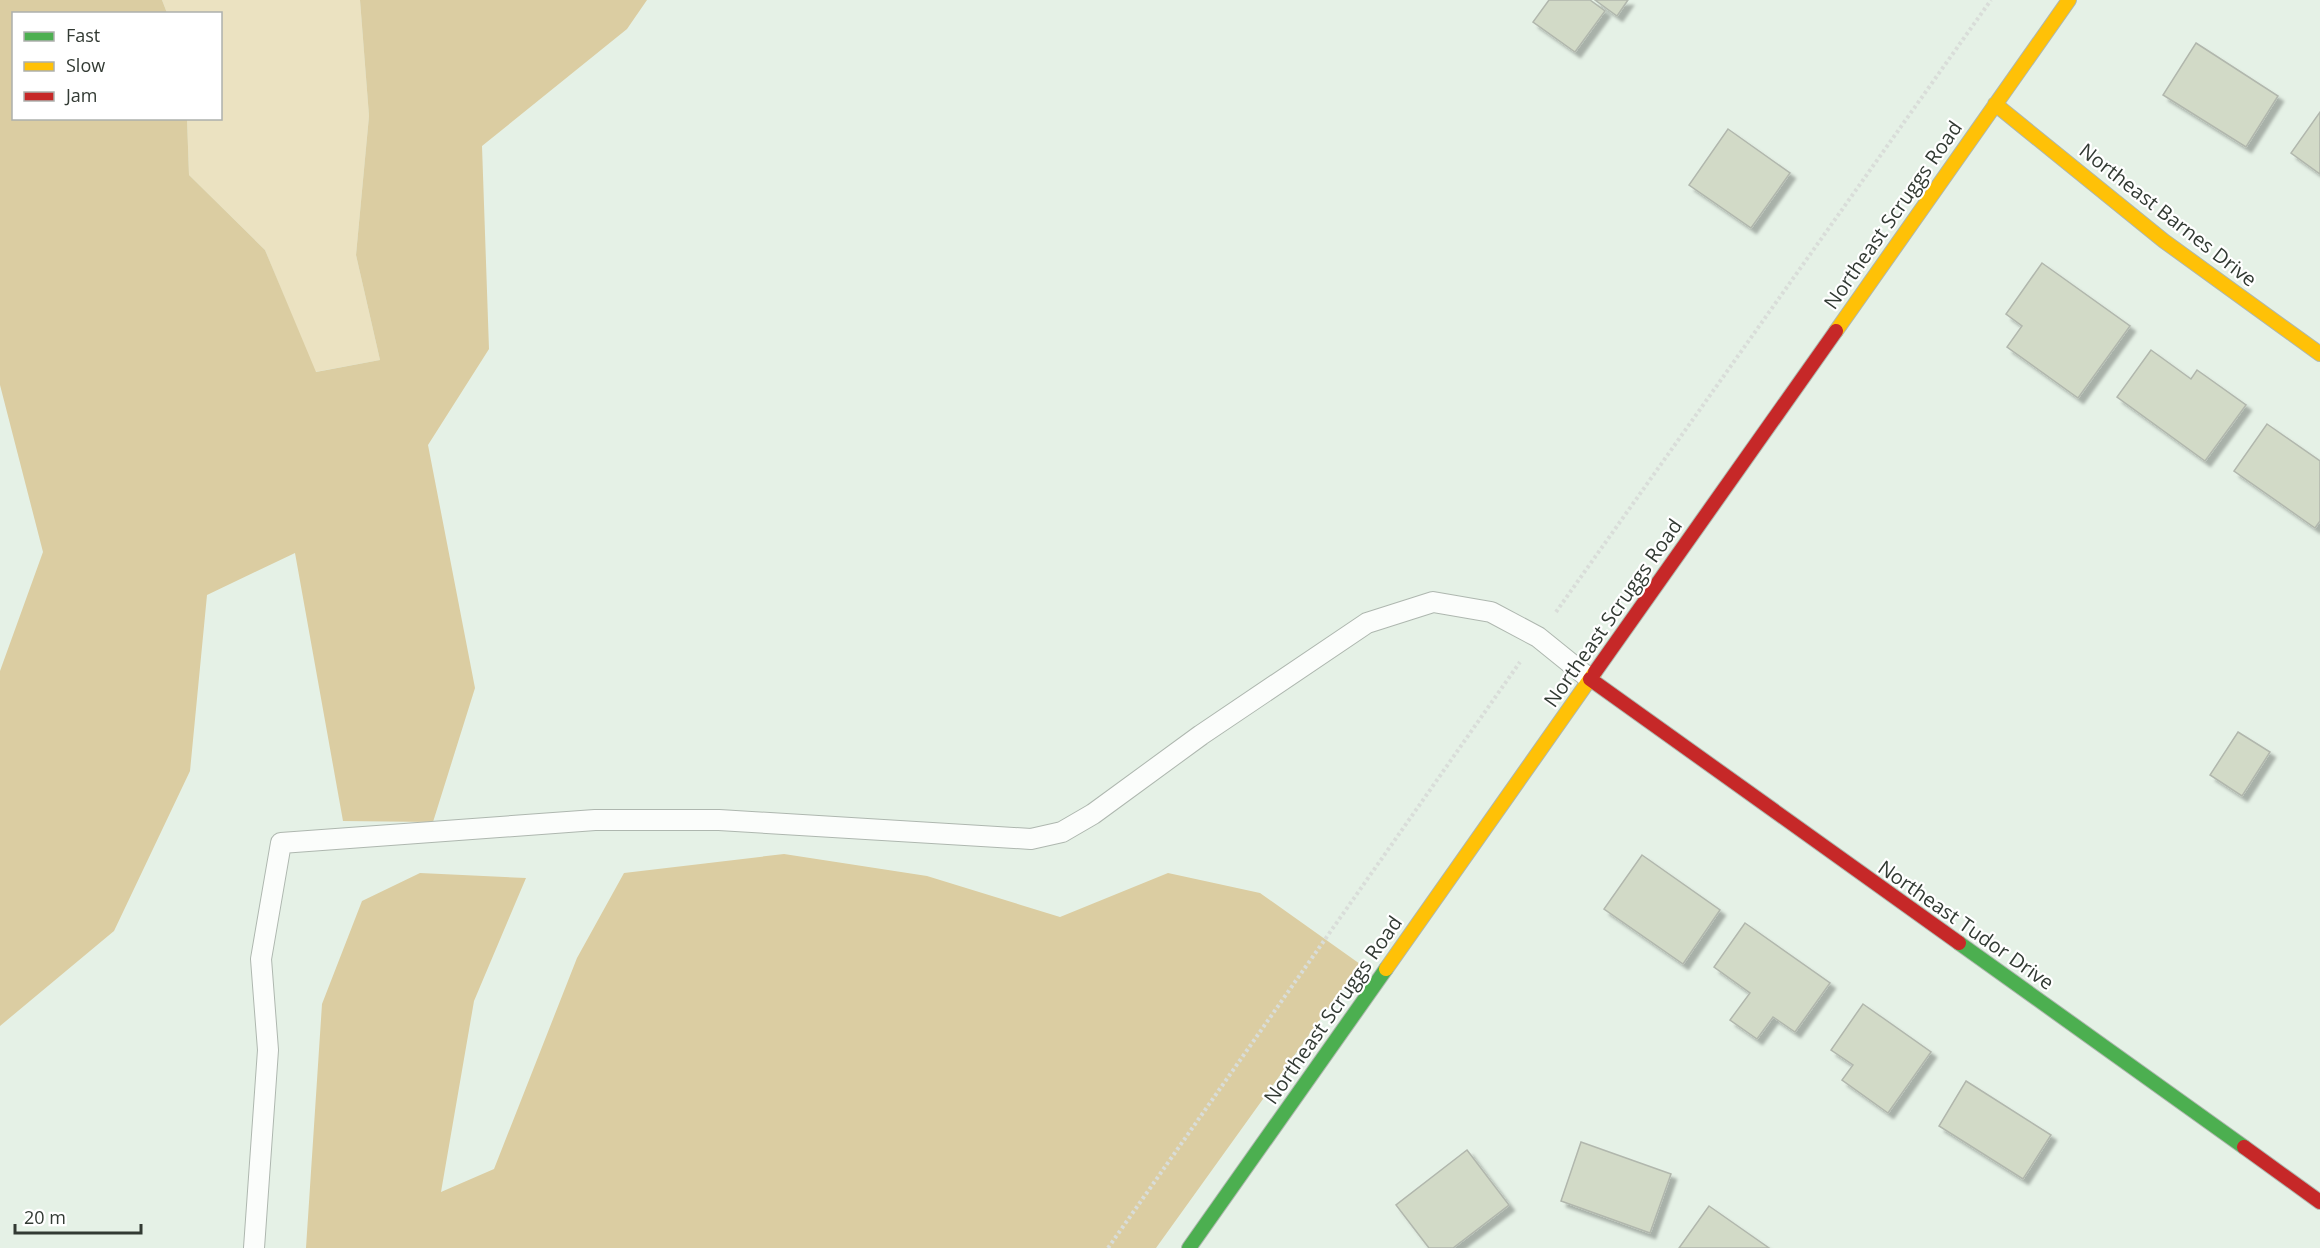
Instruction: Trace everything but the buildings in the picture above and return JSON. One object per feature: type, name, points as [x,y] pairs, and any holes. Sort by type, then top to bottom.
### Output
[{"type":"street","name":"Northeast Scruggs Road","points":[[1189,1248],[2069,0]]},
{"type":"street","name":"Northeast Barnes Drive","points":[[1995,104],[2164,241],[2320,354]]},
{"type":"street","name":"Northeast Tudor Drive","points":[[1590,679],[2320,1202]]},
{"type":"lane","points":[[254,1248],[268,1050],[261,959],[280,843],[595,820],[719,820],[1031,839],[1062,832],[1093,814],[1201,735],[1367,623],[1433,602],[1491,612],[1539,637],[1590,679]]},
{"type":"shaded area","points":[[0,0],[162,0],[167,12],[12,12],[12,120],[187,120],[189,175],[265,250],[316,372],[380,360],[356,255],[369,116],[360,0],[647,0],[627,29],[482,146],[489,349],[428,445],[475,688],[433,822],[343,821],[295,553],[207,595],[190,771],[114,931],[0,1026],[0,671],[43,552],[0,385]]},
{"type":"shaded area","points":[[162,0],[360,0],[369,116],[356,255],[380,360],[315,372],[265,250],[189,175],[187,120],[222,120],[222,12],[167,12]]},
{"type":"shaded area","points":[[784,854],[927,876],[1060,917],[1168,873],[1260,893],[1360,964],[1156,1248],[306,1248],[322,1004],[362,901],[420,873],[526,878],[474,1001],[441,1192],[494,1169],[577,958],[624,873]]},
{"type":"traffic: fast","points":[[1959,943],[2244,1147]]},
{"type":"traffic: fast","points":[[1189,1248],[1386,969]]},
{"type":"traffic: slow","points":[[1836,331],[2069,0]]},
{"type":"traffic: slow","points":[[1995,104],[2164,241],[2320,354]]},
{"type":"traffic: slow","points":[[1386,969],[1595,672]]},
{"type":"traffic: jam","points":[[1595,672],[1836,331]]},
{"type":"traffic: jam","points":[[1590,679],[1959,943]]},
{"type":"traffic: jam","points":[[2244,1147],[2320,1202]]}]
